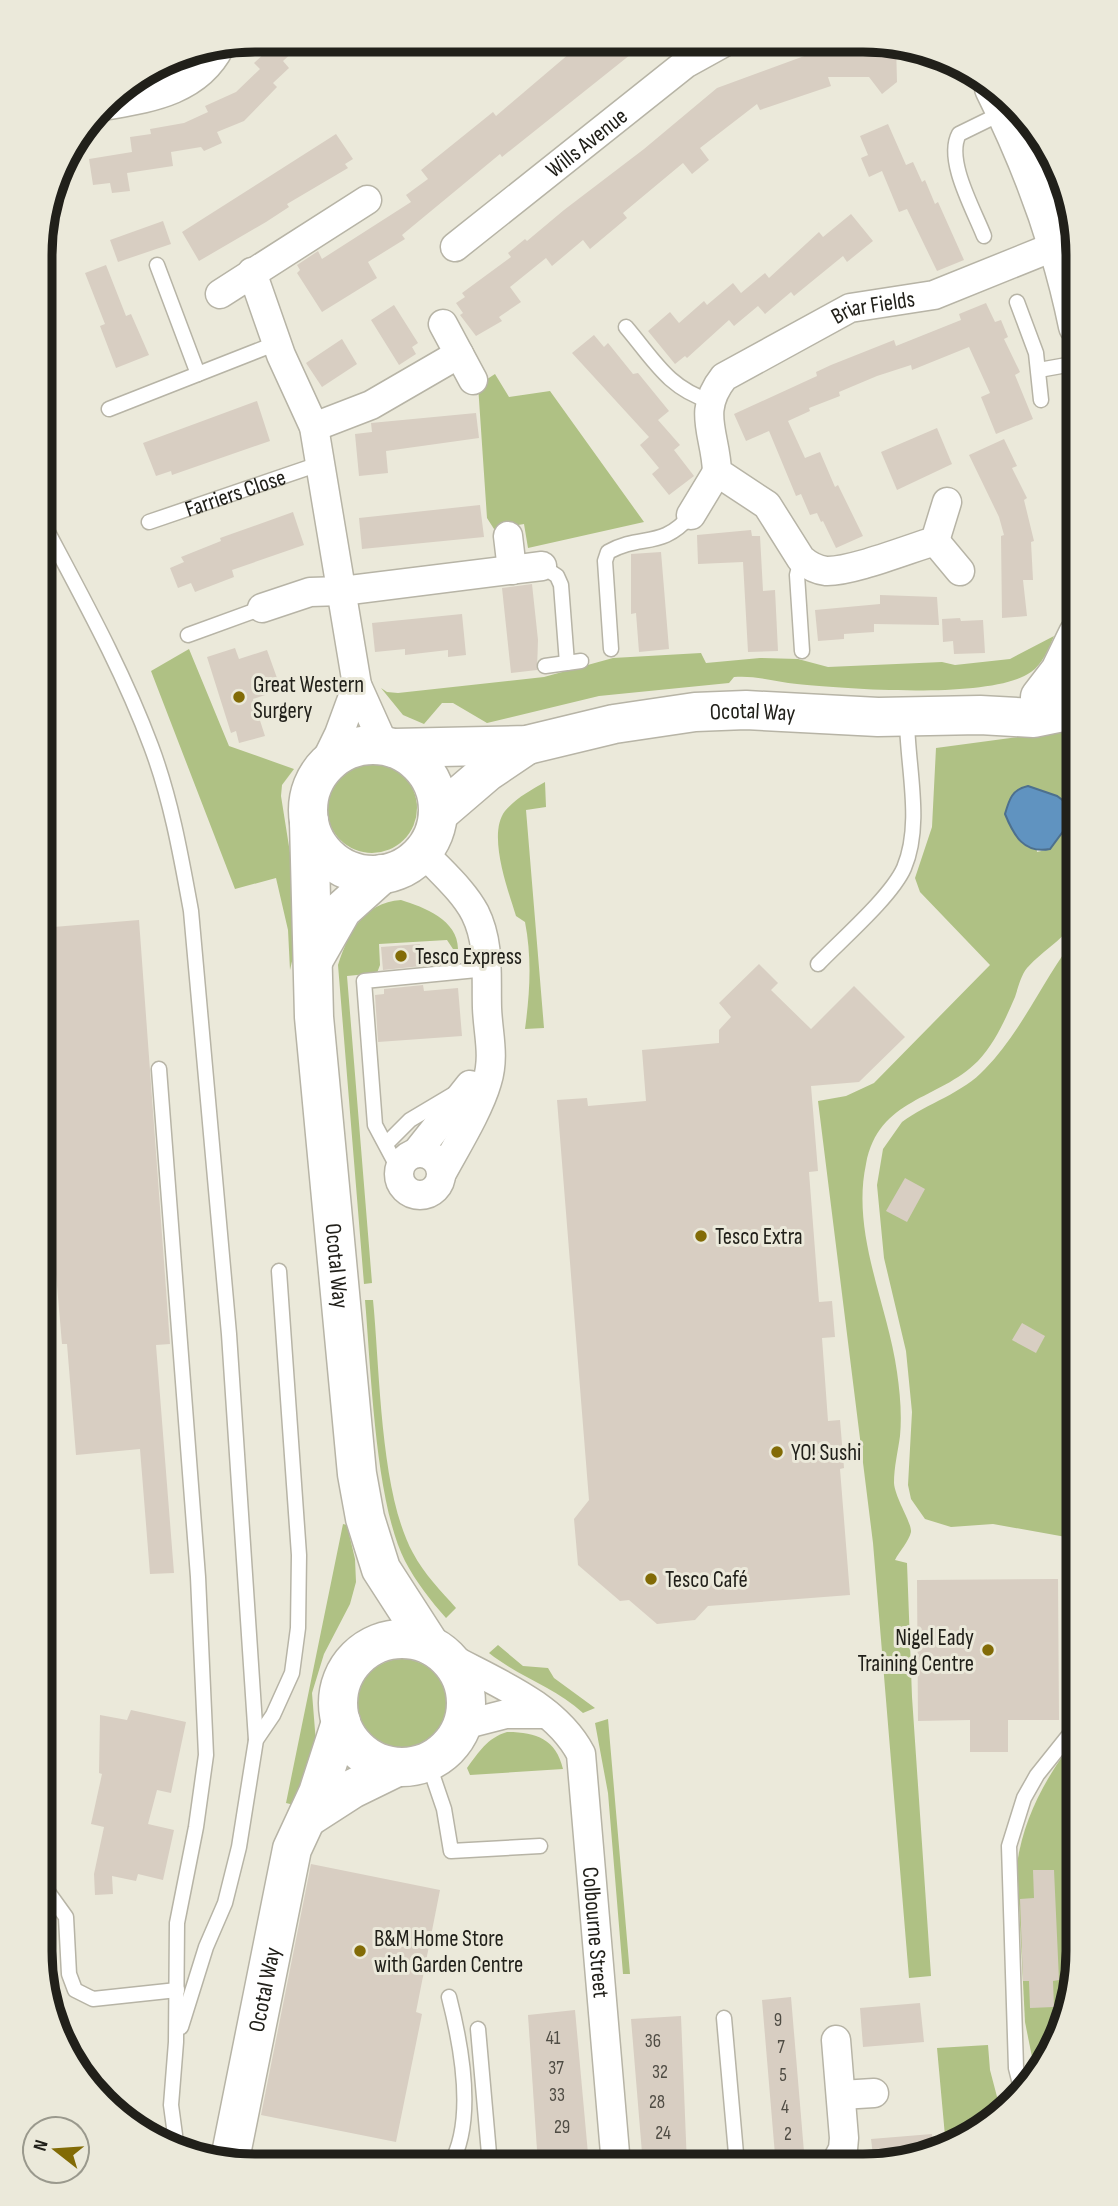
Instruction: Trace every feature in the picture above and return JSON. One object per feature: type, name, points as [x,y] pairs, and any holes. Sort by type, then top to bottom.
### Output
[{"type":"main road","points":[[1010,117],[1055,194],[1063,241]]},
{"type":"main road","points":[[1040,697],[1066,659]]},
{"type":"main road","name":"Ocotal Way","points":[[980,715],[1066,690]]},
{"type":"main road","name":"Ocotal Way","points":[[389,746],[527,746],[614,724],[695,712],[777,711],[907,718],[980,715],[1034,718],[1066,712]]},
{"type":"main road","points":[[389,746],[415,760],[430,778],[437,799],[438,814],[433,834],[423,852],[400,869],[382,874],[364,874],[339,865],[319,846],[309,821],[310,795],[321,771],[334,758],[351,749],[389,746]]},
{"type":"main road","name":"Ocotal Way","points":[[438,814],[480,777],[527,746]]},
{"type":"main road","name":"Ocotal Way","points":[[309,821],[315,1031],[357,1474],[365,1518],[381,1569],[438,1650]]},
{"type":"main road","points":[[313,960],[342,910],[382,874]]},
{"type":"main road","name":"Ocotal Way","points":[[361,1654],[374,1615],[381,1569]]},
{"type":"main road","points":[[307,1818],[352,1789],[413,1765],[449,1747],[463,1725],[467,1707],[465,1688],[458,1670],[438,1650],[411,1639],[391,1640],[361,1654],[343,1678],[338,1699],[341,1722],[349,1739],[362,1753],[379,1763],[413,1765]]},
{"type":"main road","name":"Ocotal Way","points":[[231,2152],[292,1849],[307,1818],[341,1722]]},
{"type":"street","name":"Wills Avenue","points":[[455,247],[685,64],[705,53]]},
{"type":"street","points":[[127,99],[154,98],[178,88],[197,75],[212,57]]},
{"type":"street","points":[[220,294],[367,200]]},
{"type":"street","name":"Briar Fields","points":[[710,401],[714,389],[723,377],[829,317],[850,308],[934,295],[1063,241]]},
{"type":"street","points":[[252,272],[277,343],[314,427],[323,463],[356,685],[389,746]]},
{"type":"street","points":[[443,324],[473,380]]},
{"type":"street","points":[[314,427],[371,405],[459,354]]},
{"type":"street","points":[[691,515],[717,472],[709,427],[710,401]]},
{"type":"street","points":[[717,472],[767,505],[801,559],[816,569],[837,570],[935,541]]},
{"type":"street","points":[[935,541],[947,502]]},
{"type":"street","points":[[508,536],[512,570]]},
{"type":"street","points":[[935,541],[960,571]]},
{"type":"street","points":[[262,608],[310,592],[342,592],[542,566]]},
{"type":"street","points":[[321,771],[339,734],[356,685]]},
{"type":"street","points":[[423,852],[475,912],[483,935],[487,969],[487,1011],[492,1037],[488,1080],[434,1191],[415,1195],[401,1184],[407,1161],[459,1104],[471,1083],[487,1011]]},
{"type":"street","points":[[407,1161],[434,1157],[442,1173]]},
{"type":"street","name":"Colbourne Street","points":[[438,1650],[547,1714],[573,1740],[583,1767],[615,2154]]},
{"type":"street","points":[[463,1725],[506,1714],[547,1714]]},
{"type":"street","points":[[836,2040],[844,2138],[840,2154]]},
{"type":"street","points":[[841,2095],[874,2093]]},
{"type":"lane","points":[[984,236],[958,170],[954,150],[959,134],[996,103]]},
{"type":"lane","points":[[157,265],[198,374]]},
{"type":"lane","points":[[1017,302],[1039,370],[1041,400]]},
{"type":"lane","points":[[626,327],[672,383],[686,394],[710,401]]},
{"type":"lane","points":[[109,409],[277,343]]},
{"type":"lane","points":[[1039,370],[1066,365]]},
{"type":"lane","name":"Farriers Close","points":[[149,522],[323,463]]},
{"type":"lane","points":[[611,649],[605,561],[608,552],[618,547],[665,537],[677,531],[691,515]]},
{"type":"lane","points":[[53,542],[111,652],[152,748],[181,851],[200,986],[229,1334],[256,1740],[239,1847],[225,1903],[206,1947],[176,2042]]},
{"type":"lane","points":[[801,559],[797,575],[802,651]]},
{"type":"lane","points":[[542,566],[557,576],[561,585],[574,662],[545,666]]},
{"type":"lane","points":[[188,635],[262,608]]},
{"type":"lane","points":[[818,964],[895,884],[904,867],[911,839],[912,811],[907,718]]},
{"type":"lane","points":[[407,1161],[386,1144],[375,1125],[364,981],[487,969]]},
{"type":"lane","points":[[159,1069],[198,1577],[205,1742],[196,1826],[177,1923],[176,2042],[171,2105],[175,2137]]},
{"type":"lane","points":[[386,1144],[410,1120],[471,1083]]},
{"type":"lane","points":[[256,1740],[283,1696],[292,1673],[299,1628],[299,1555],[279,1271]]},
{"type":"lane","points":[[1019,2079],[1016,2068],[1009,1846],[1024,1798],[1037,1775],[1065,1741]]},
{"type":"lane","points":[[413,1765],[444,1809],[451,1851],[540,1846]]},
{"type":"lane","points":[[53,1899],[66,1917],[69,1974],[75,1990],[93,1999],[177,1990]]},
{"type":"lane","points":[[449,1997],[458,2032],[464,2120],[460,2145],[456,2154]]},
{"type":"lane","points":[[724,2018],[736,2154]]},
{"type":"lane","points":[[478,2029],[489,2154]]},
{"type":"green space","points":[[495,374],[509,397],[550,391],[644,522],[528,548],[524,524],[494,529],[487,518],[478,385]]},
{"type":"green space","points":[[1054,636],[1042,661],[1031,672],[1012,681],[953,689],[883,690],[734,677],[729,683],[599,696],[487,723],[453,703],[442,703],[424,724],[403,715],[381,688],[387,692],[398,693],[544,677],[613,658],[701,653],[706,663],[760,658],[798,659],[828,667],[942,662],[955,665],[1010,659]]},
{"type":"green space","points":[[189,649],[229,746],[294,769],[282,785],[281,796],[299,931],[290,970],[288,930],[276,878],[235,889],[151,671]]},
{"type":"green space","points":[[1066,731],[1066,932],[1025,971],[995,1039],[978,1061],[945,1085],[912,1102],[883,1125],[873,1142],[866,1164],[863,1217],[900,1396],[901,1428],[894,1483],[911,1532],[895,1560],[907,1563],[912,1697],[931,1976],[909,1978],[873,1543],[818,1101],[846,1096],[874,1083],[990,965],[920,892],[915,878],[932,827],[936,748]],"holes":[[[1028,786],[1057,796],[1064,830],[1050,849],[1037,852]]]},
{"type":"green space","points":[[372,763],[389,766],[404,776],[414,791],[417,808],[414,825],[404,840],[389,850],[372,853],[355,850],[340,840],[330,825],[327,808],[330,791],[340,776],[355,766]]},
{"type":"green space","points":[[545,782],[546,807],[526,810],[544,1028],[525,1029],[530,975],[529,949],[525,922],[516,916],[508,892],[498,847],[498,833],[505,811],[519,798]]},
{"type":"green space","points":[[401,900],[438,916],[452,930],[458,949],[453,949],[447,940],[379,944],[380,965],[377,973],[347,976],[372,1283],[364,1284],[338,965],[347,941],[359,921],[377,907]]},
{"type":"green space","points":[[1066,952],[1065,1537],[993,1524],[951,1527],[925,1519],[911,1499],[908,1485],[912,1412],[906,1351],[884,1258],[877,1185],[883,1149],[902,1122],[966,1085],[985,1069],[1011,1037]]},
{"type":"green space","points":[[365,1300],[373,1300],[383,1430],[394,1498],[402,1528],[417,1561],[456,1608],[446,1618],[405,1561],[387,1505],[372,1397]]},
{"type":"green space","points":[[343,1524],[347,1525],[355,1559],[356,1582],[350,1604],[324,1654],[312,1693],[316,1743],[294,1805],[286,1803]]},
{"type":"green space","points":[[498,1645],[523,1666],[548,1668],[554,1678],[595,1708],[583,1713],[561,1696],[489,1653]]},
{"type":"green space","points":[[402,1659],[419,1662],[434,1672],[444,1687],[447,1704],[444,1721],[434,1736],[419,1746],[402,1749],[385,1746],[370,1736],[360,1721],[357,1704],[360,1687],[370,1672],[385,1662]]},
{"type":"green space","points":[[608,1719],[630,1974],[623,1974],[608,1793],[595,1723]]},
{"type":"green space","points":[[507,1732],[543,1739],[555,1751],[563,1769],[470,1775],[467,1768],[480,1751],[494,1738]]},
{"type":"green space","points":[[1065,1752],[1065,1964],[1055,2016],[1033,2060],[1025,2022],[1017,1864],[1031,1812]]},
{"type":"green space","points":[[988,2045],[990,2070],[998,2101],[986,2112],[945,2136],[937,2048]]},
{"type":"water","points":[[1028,786],[1057,796],[1066,803],[1064,830],[1050,849],[1033,849],[1021,842],[1005,814],[1015,792]]},
{"type":"building","points":[[265,53],[292,53],[283,61],[289,68],[273,83],[277,87],[244,121],[217,132],[222,143],[204,151],[201,147],[171,152],[173,166],[127,173],[130,191],[112,193],[110,183],[93,185],[89,159],[132,152],[130,137],[151,134],[150,129],[184,123],[208,112],[205,106],[236,92],[260,69],[254,63]]},
{"type":"building","points":[[570,53],[632,53],[502,157],[500,154],[402,235],[405,239],[368,262],[377,278],[322,312],[297,273],[300,270],[297,265],[318,251],[322,259],[411,202],[406,195],[428,179],[421,170],[493,112],[496,116]]},
{"type":"building","points":[[812,53],[896,55],[897,82],[882,94],[869,77],[828,77],[831,86],[760,110],[757,104],[700,148],[709,160],[692,174],[683,163],[623,213],[627,218],[590,249],[583,240],[552,266],[546,258],[510,287],[521,302],[499,317],[502,321],[476,336],[460,315],[463,313],[456,303],[465,297],[462,293],[511,257],[508,253],[525,239],[527,241],[644,149],[717,88]]},
{"type":"building","points":[[888,124],[906,165],[913,162],[922,182],[925,180],[935,204],[938,202],[964,260],[937,271],[907,209],[899,212],[882,171],[869,177],[861,158],[868,155],[860,136]]},
{"type":"building","points":[[336,134],[353,159],[345,164],[348,168],[287,204],[289,207],[266,222],[199,261],[182,232]]},
{"type":"building","points":[[851,214],[873,241],[847,262],[843,256],[794,296],[791,292],[765,314],[758,306],[734,326],[729,320],[687,358],[685,356],[675,364],[648,331],[670,312],[679,323],[704,301],[707,305],[733,283],[741,293],[765,273],[769,278],[819,232],[823,237]]},
{"type":"building","points":[[163,221],[171,244],[118,262],[110,240]]},
{"type":"building","points":[[106,265],[126,316],[131,314],[149,355],[116,368],[100,326],[105,324],[85,273]]},
{"type":"building","points":[[986,303],[995,322],[1001,320],[1008,337],[1004,339],[1020,372],[1015,375],[1033,419],[996,434],[981,397],[990,393],[969,347],[912,370],[911,365],[877,376],[839,392],[840,396],[809,408],[810,411],[788,421],[805,458],[820,452],[835,487],[838,485],[863,536],[836,548],[817,513],[810,515],[801,494],[796,496],[769,431],[746,441],[734,414],[817,376],[816,372],[831,365],[894,340],[896,346],[961,320],[959,314]]},
{"type":"building","points":[[394,305],[418,343],[412,347],[416,354],[399,365],[371,320]]},
{"type":"building","points":[[594,335],[604,347],[608,343],[633,374],[638,373],[669,411],[658,420],[680,445],[674,450],[694,476],[669,495],[652,474],[659,468],[640,445],[649,437],[572,353]]},
{"type":"building","points":[[342,339],[357,364],[322,387],[306,363]]},
{"type":"building","points":[[257,401],[270,441],[172,475],[171,471],[156,476],[143,443]]},
{"type":"building","points":[[476,413],[479,438],[386,451],[388,473],[359,476],[355,434],[372,432],[371,423]]},
{"type":"building","points":[[937,428],[952,464],[897,490],[881,452]]},
{"type":"building","points":[[1004,439],[1017,466],[1012,468],[1027,498],[1024,500],[1034,541],[1031,542],[1033,580],[1023,580],[1027,616],[1002,618],[1001,536],[1004,535],[999,517],[969,455]]},
{"type":"building","points":[[480,505],[484,537],[362,549],[359,518]]},
{"type":"building","points":[[293,512],[304,545],[232,570],[234,577],[195,592],[191,583],[178,588],[170,568],[184,562],[181,557],[221,541],[220,538]]},
{"type":"building","points":[[751,530],[752,536],[760,536],[763,591],[775,590],[778,651],[748,652],[743,562],[698,564],[697,535]]},
{"type":"building","points":[[661,552],[669,649],[639,652],[636,613],[631,614],[631,554]]},
{"type":"building","points":[[532,584],[538,640],[537,670],[511,673],[502,588]]},
{"type":"building","points":[[880,595],[937,597],[939,625],[874,624],[874,632],[844,634],[844,639],[818,641],[815,610],[880,604]]},
{"type":"building","points":[[462,614],[466,655],[448,657],[448,650],[405,655],[405,649],[375,652],[372,623]]},
{"type":"building","points":[[960,618],[961,621],[983,620],[985,653],[954,654],[953,641],[943,642],[942,619]]},
{"type":"building","name":"Great Western Surgery","points":[[235,648],[239,659],[267,650],[277,678],[261,683],[265,695],[253,699],[265,736],[239,743],[236,731],[231,733],[207,657]]},
{"type":"building","points":[[139,920],[170,1344],[156,1345],[174,1573],[150,1574],[140,1449],[76,1455],[67,1344],[62,1344],[53,1239],[53,927]]},
{"type":"building","name":"Tesco Express","points":[[420,944],[422,966],[383,970],[381,947]]},
{"type":"building","name":"Tesco Extra","points":[[759,964],[778,983],[771,990],[811,1029],[854,986],[905,1037],[859,1082],[811,1086],[818,1171],[809,1172],[819,1302],[832,1301],[835,1337],[822,1338],[828,1421],[840,1420],[844,1468],[840,1469],[850,1595],[708,1606],[695,1620],[657,1624],[629,1600],[620,1601],[578,1565],[574,1519],[589,1500],[557,1100],[587,1098],[588,1106],[646,1101],[642,1050],[719,1043],[719,1030],[731,1017],[719,1003]]},
{"type":"building","points":[[423,985],[424,991],[458,988],[462,1036],[378,1042],[375,995],[384,994],[384,989]]},
{"type":"building","points":[[905,1178],[925,1189],[907,1222],[886,1211]]},
{"type":"building","points":[[1022,1323],[1045,1336],[1036,1353],[1012,1340]]},
{"type":"building","name":"Nigel Eady Training Centre","points":[[1058,1579],[1059,1720],[1008,1720],[1008,1752],[970,1752],[970,1720],[918,1721],[917,1580]]},
{"type":"building","points":[[131,1710],[186,1722],[171,1793],[157,1790],[148,1824],[174,1830],[163,1880],[138,1874],[136,1881],[112,1876],[113,1894],[95,1895],[94,1874],[104,1827],[91,1824],[102,1774],[99,1773],[100,1715],[127,1720]]},
{"type":"building","name":"B&M Home Store with Garden Centre","points":[[311,1864],[440,1890],[416,2012],[422,2014],[396,2142],[261,2115]]},
{"type":"building","points":[[1033,1870],[1054,1870],[1059,1980],[1053,1981],[1054,2007],[1030,2008],[1029,1981],[1023,1981],[1020,1899],[1034,1898]]},
{"type":"building","points":[[791,1997],[804,2152],[775,2154],[762,2000]]},
{"type":"building","points":[[920,2003],[924,2042],[863,2047],[860,2008]]},
{"type":"building","points":[[575,2010],[588,2154],[537,2154],[528,2015]]},
{"type":"building","points":[[681,2016],[687,2154],[642,2154],[631,2019]]},
{"type":"building","points":[[932,2134],[932,2141],[902,2150],[873,2153],[871,2139]]},
{"type":"place","name":"Great Western Surgery","points":[[239,697]]},
{"type":"place","name":"Tesco Express","points":[[401,956]]},
{"type":"place","name":"Tesco Extra","points":[[701,1236]]},
{"type":"place","name":"YO! Sushi","points":[[777,1452]]},
{"type":"place","name":"Tesco Café","points":[[651,1579]]},
{"type":"place","name":"Nigel Eady Training Centre","points":[[988,1650]]},
{"type":"place","name":"B&M Home Store with Garden Centre","points":[[360,1951]]}]
